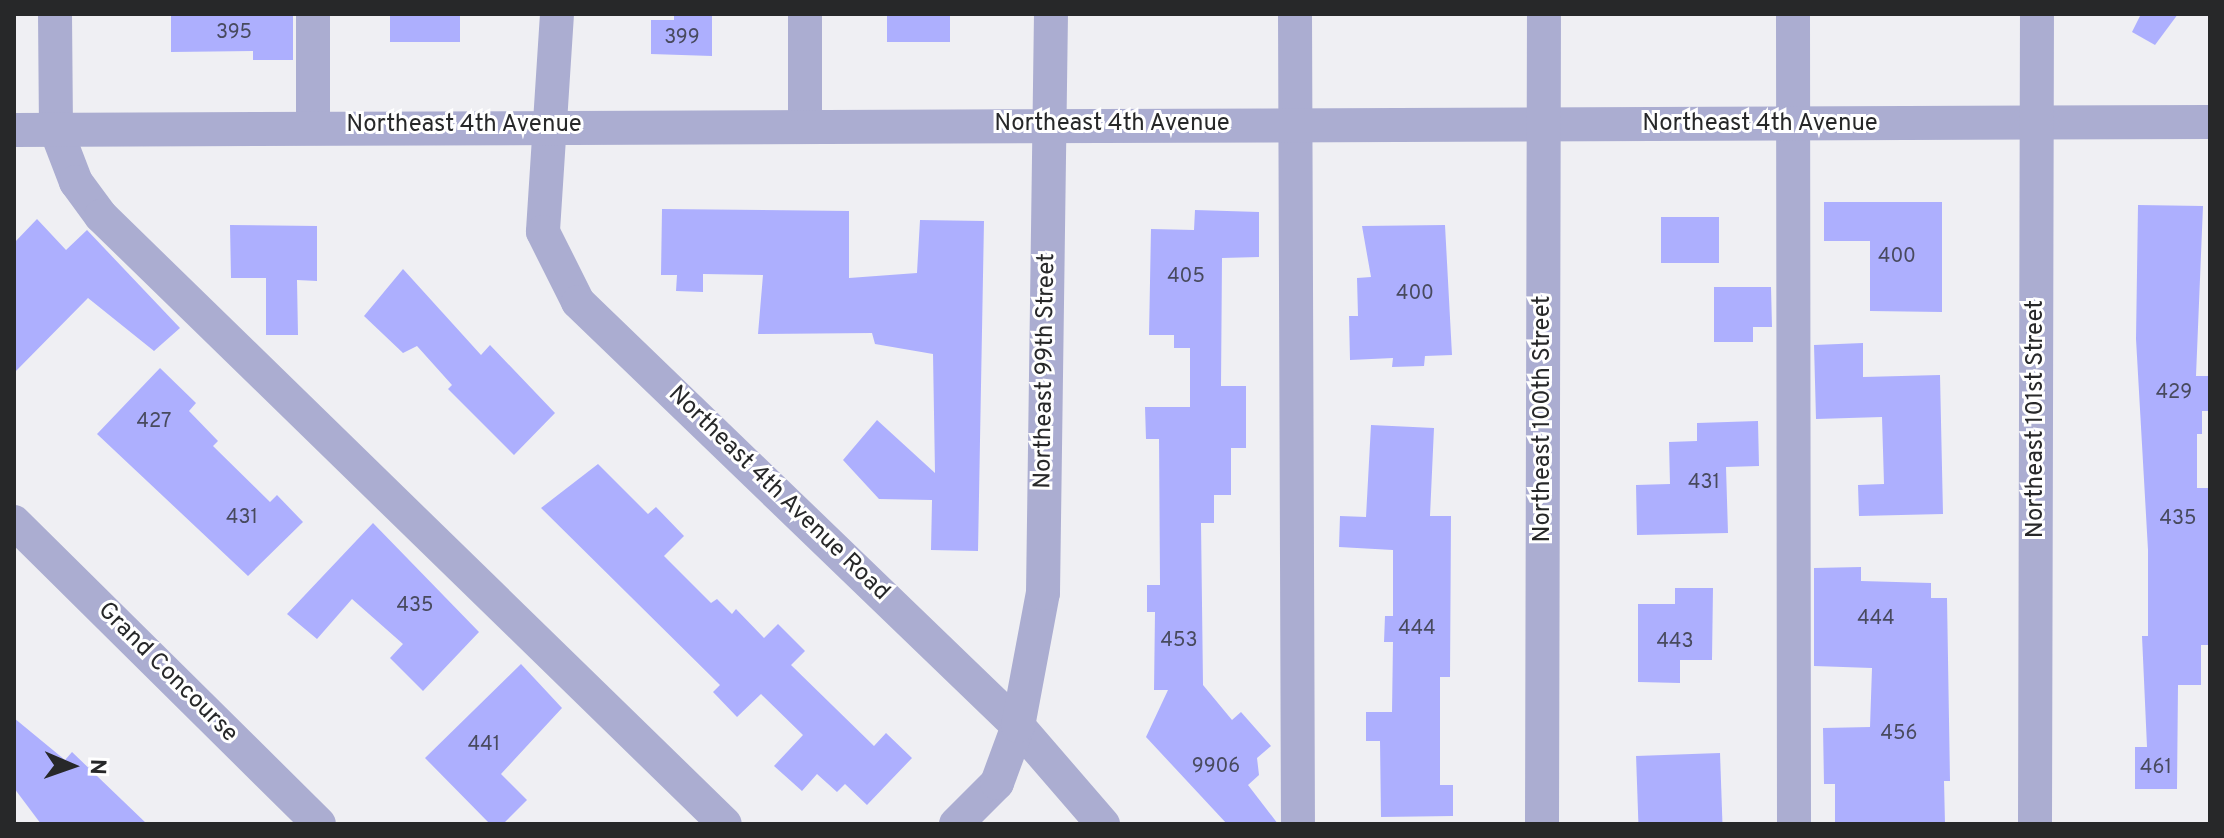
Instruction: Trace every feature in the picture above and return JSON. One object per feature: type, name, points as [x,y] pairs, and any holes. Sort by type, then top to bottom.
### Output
[{"type":"street","points":[[55,14],[56,130],[76,182],[101,216],[725,824]]},
{"type":"street","points":[[313,14],[313,127]]},
{"type":"street","name":"Northeast 4th Avenue Road","points":[[557,14],[553,126],[543,232],[578,302],[1018,726],[1103,824]]},
{"type":"street","points":[[805,14],[805,125]]},
{"type":"street","name":"Northeast 99th Street","points":[[956,824],[997,783],[1018,726],[1043,593],[1051,14]]},
{"type":"street","points":[[1295,14],[1298,824]]},
{"type":"street","name":"Northeast 100th Street","points":[[1542,824],[1544,14]]},
{"type":"street","points":[[1793,14],[1794,824]]},
{"type":"street","name":"Northeast 101st Street","points":[[2035,824],[2037,14]]},
{"type":"street","name":"Northeast 4th Avenue","points":[[14,130],[2210,122]]},
{"type":"street","name":"Grand Concourse","points":[[14,522],[319,824]]},
{"type":"building","points":[[171,14],[293,14],[293,60],[253,60],[253,51],[171,52]]},
{"type":"building","points":[[390,14],[460,14],[460,42],[390,42]]},
{"type":"building","points":[[674,14],[712,14],[712,56],[651,54],[651,20],[674,20]]},
{"type":"building","points":[[887,14],[950,14],[950,42],[887,42]]},
{"type":"building","points":[[2141,14],[2178,14],[2155,45],[2132,32]]},
{"type":"building","points":[[1824,202],[1942,202],[1942,312],[1870,311],[1870,241],[1824,241]]},
{"type":"building","points":[[2138,205],[2203,206],[2196,376],[2210,376],[2210,411],[2202,411],[2202,434],[2197,434],[2197,488],[2210,488],[2210,645],[2201,645],[2201,685],[2178,685],[2177,789],[2135,789],[2135,747],[2147,747],[2142,636],[2148,636],[2148,550],[2136,339]]},
{"type":"building","points":[[662,209],[849,211],[849,278],[917,273],[920,220],[984,221],[978,551],[931,550],[932,500],[879,499],[843,460],[877,420],[935,473],[933,354],[875,344],[872,333],[758,334],[763,275],[703,274],[703,292],[676,291],[677,275],[661,275]]},
{"type":"building","points":[[1195,210],[1259,212],[1259,257],[1222,258],[1221,386],[1246,386],[1246,448],[1231,448],[1231,495],[1214,495],[1214,523],[1201,523],[1203,685],[1232,720],[1241,712],[1271,746],[1257,758],[1259,775],[1248,785],[1278,824],[1227,824],[1146,737],[1168,690],[1154,690],[1155,612],[1147,612],[1147,585],[1160,585],[1159,439],[1146,439],[1145,407],[1190,407],[1190,348],[1174,348],[1174,335],[1149,335],[1151,229],[1194,230]]},
{"type":"building","points":[[1661,217],[1719,217],[1719,263],[1661,263]]},
{"type":"building","points":[[37,219],[66,250],[87,230],[180,328],[154,351],[88,298],[14,373],[14,243]]},
{"type":"building","points":[[230,225],[317,226],[317,281],[297,280],[298,335],[266,335],[266,278],[231,278]]},
{"type":"building","points":[[1445,225],[1452,355],[1425,356],[1424,366],[1392,367],[1393,358],[1350,360],[1349,316],[1358,316],[1357,278],[1371,277],[1362,226]]},
{"type":"building","points":[[403,269],[481,355],[490,345],[555,413],[514,455],[448,389],[452,385],[417,346],[403,353],[364,316]]},
{"type":"building","points":[[1714,287],[1771,287],[1772,327],[1753,327],[1753,342],[1714,342]]},
{"type":"building","points":[[1863,343],[1863,377],[1940,375],[1943,514],[1859,516],[1858,485],[1884,484],[1882,417],[1816,419],[1814,345]]},
{"type":"building","points":[[160,368],[196,403],[189,411],[218,441],[213,446],[270,502],[277,495],[303,522],[248,576],[97,434]]},
{"type":"building","points":[[1758,421],[1759,466],[1726,467],[1728,533],[1637,535],[1636,485],[1670,484],[1669,442],[1697,441],[1697,423]]},
{"type":"building","points":[[1371,425],[1434,428],[1430,516],[1451,516],[1450,677],[1440,677],[1440,785],[1453,785],[1453,816],[1381,817],[1380,741],[1366,741],[1366,712],[1392,712],[1393,642],[1384,642],[1385,616],[1393,616],[1393,550],[1339,547],[1340,516],[1366,517]]},
{"type":"building","points":[[598,464],[648,514],[656,507],[684,536],[664,556],[711,603],[717,599],[732,614],[736,609],[764,638],[778,624],[805,651],[791,665],[874,746],[886,733],[912,758],[867,805],[845,784],[837,792],[817,774],[802,791],[774,766],[803,735],[761,694],[737,717],[713,692],[720,685],[541,508]]},
{"type":"building","points":[[373,523],[479,632],[423,691],[390,658],[403,644],[352,599],[317,639],[287,614]]},
{"type":"building","points":[[1861,567],[1861,581],[1931,583],[1931,598],[1947,598],[1950,781],[1944,781],[1945,824],[1835,824],[1835,784],[1824,784],[1823,728],[1870,727],[1872,668],[1814,666],[1814,568]]},
{"type":"building","points":[[1675,588],[1713,588],[1712,660],[1680,660],[1680,683],[1638,682],[1638,604],[1675,604]]},
{"type":"building","points":[[521,664],[562,708],[501,774],[527,800],[503,824],[490,824],[425,758]]},
{"type":"building","points":[[14,718],[65,760],[72,752],[147,824],[41,824],[14,788]]},
{"type":"building","points":[[1720,753],[1722,824],[1638,824],[1636,756]]}]
